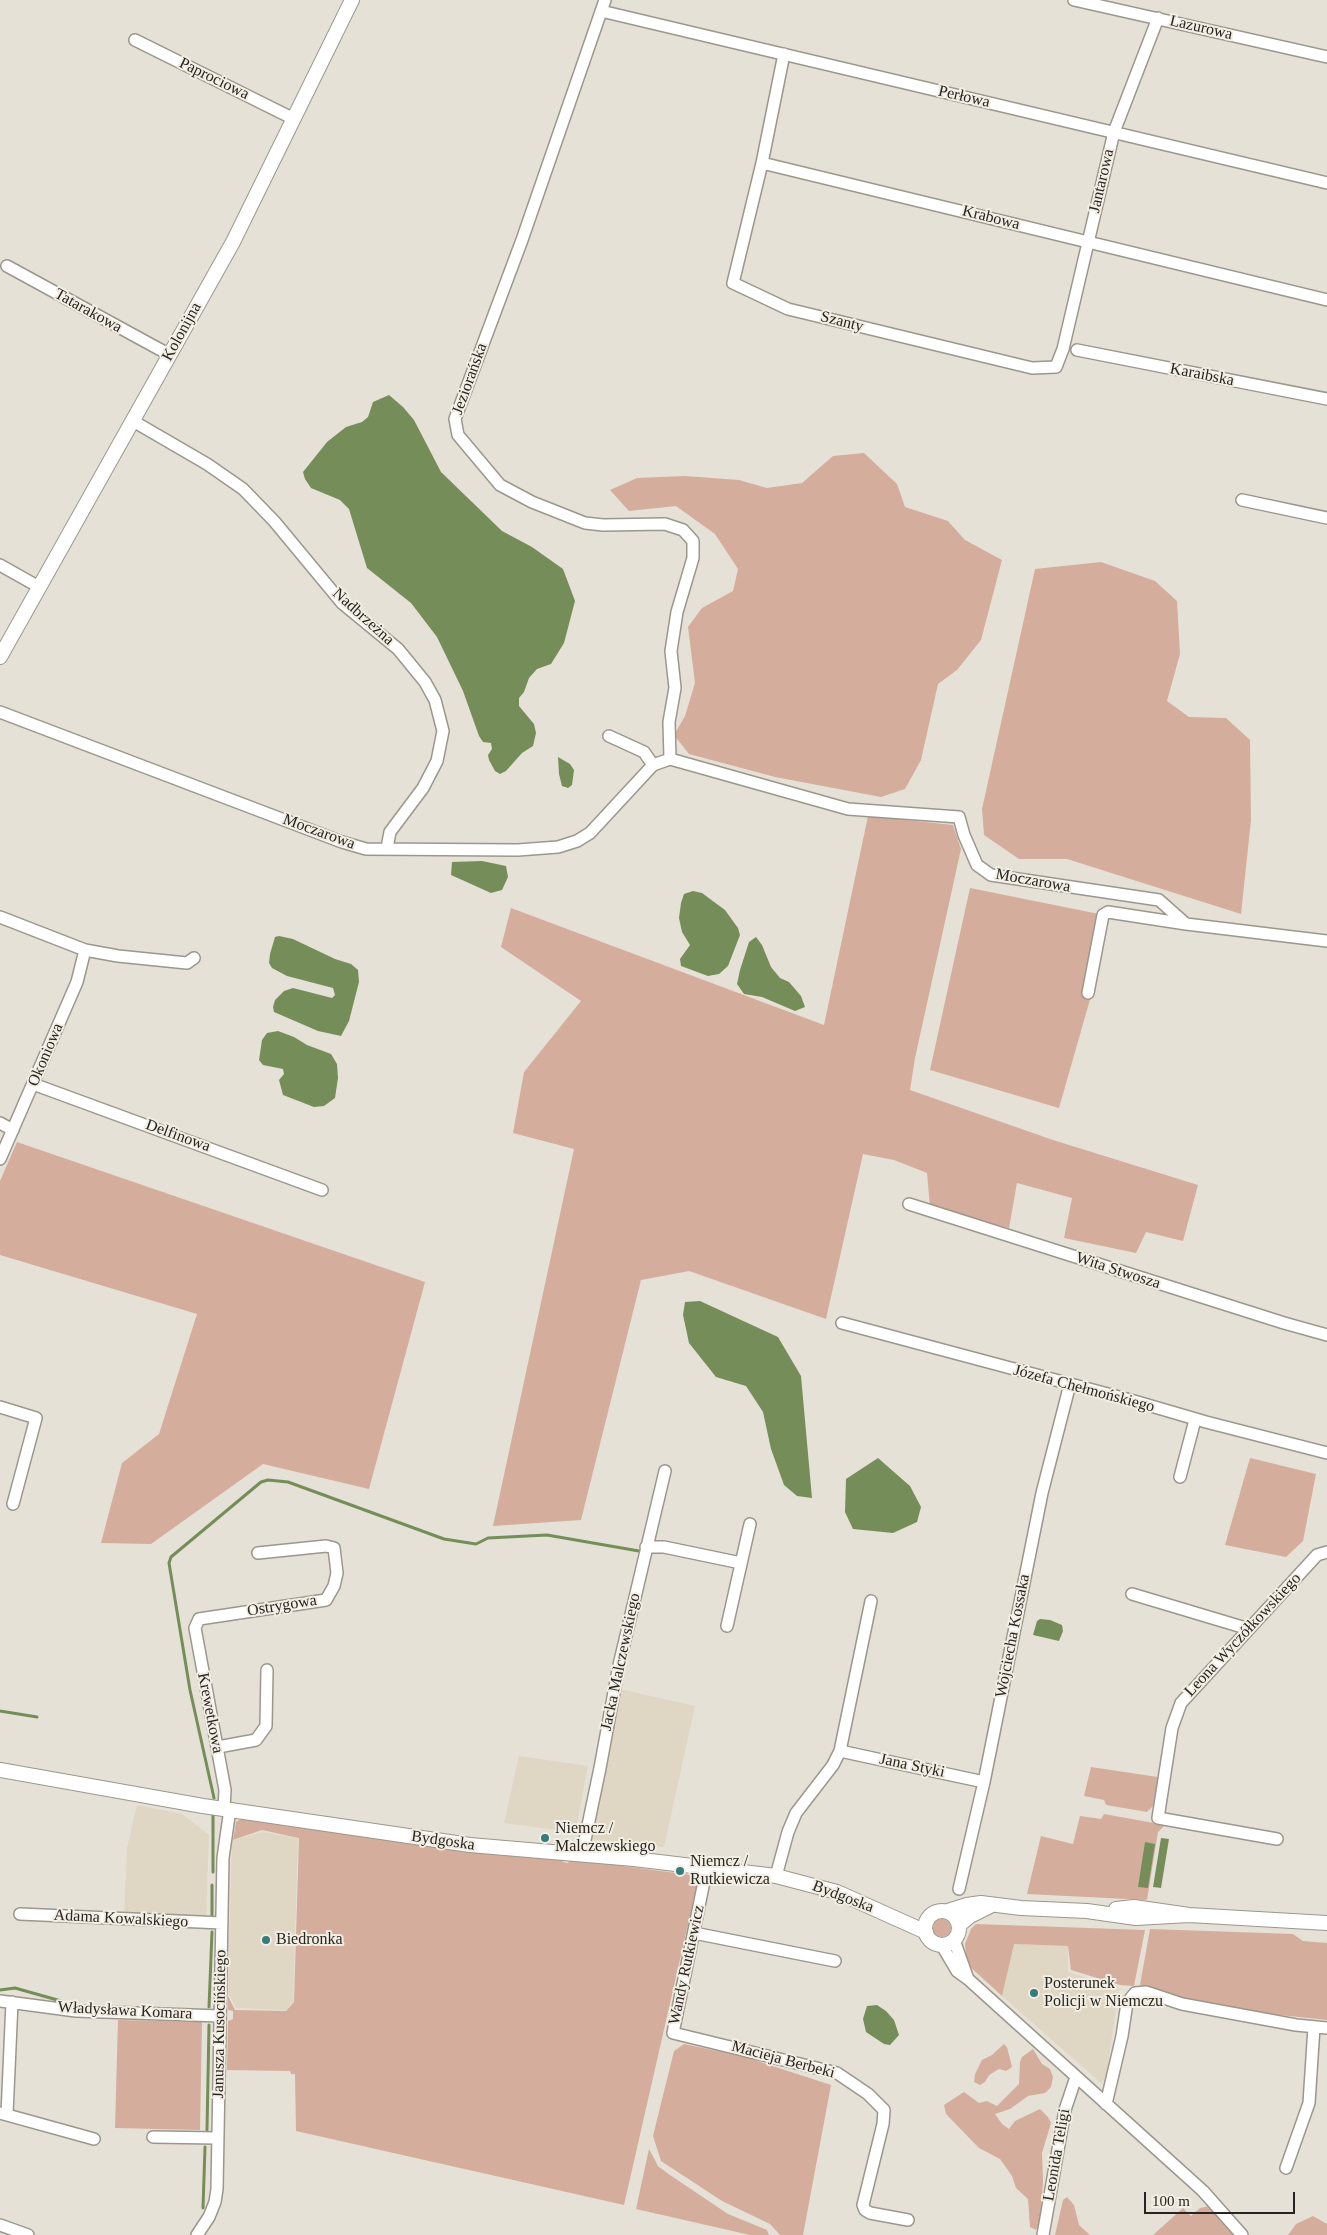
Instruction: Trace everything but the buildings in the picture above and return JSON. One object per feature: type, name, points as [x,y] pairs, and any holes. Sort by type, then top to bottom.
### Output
[{"type":"street","name":"Kolonijna","points":[[0,657],[233,242],[352,0]]},
{"type":"street","name":"Lazurowa","points":[[1074,0],[1327,57]]},
{"type":"street","name":"Perłowa","points":[[603,6],[784,54],[1327,183]]},
{"type":"street","name":"Jeziorańska","points":[[603,6],[522,240],[455,419],[458,435],[500,485],[532,502],[585,523],[603,525],[666,524],[683,530],[693,541],[694,558],[677,612],[671,651],[675,688],[669,722],[670,759]]},
{"type":"street","name":"Jantarowa","points":[[1063,348],[1114,132],[1158,18]]},
{"type":"street","name":"Paprociowa","points":[[135,40],[294,119]]},
{"type":"street","points":[[762,163],[784,54]]},
{"type":"street","name":"Krabowa","points":[[762,163],[1327,300]]},
{"type":"street","name":"Szanty","points":[[762,163],[734,283],[788,309],[1032,368],[1056,367],[1063,348]]},
{"type":"street","name":"Tatarakowa","points":[[7,266],[170,355]]},
{"type":"street","name":"Karaibska","points":[[1077,350],[1327,399]]},
{"type":"street","name":"Nadbrzeżna","points":[[133,421],[207,464],[243,489],[274,521],[342,604],[398,649],[425,682],[436,700],[443,731],[437,761],[423,788],[390,832],[387,848]]},
{"type":"street","points":[[1242,500],[1327,518]]},
{"type":"street","points":[[0,565],[39,587]]},
{"type":"street","name":"Moczarowa","points":[[0,712],[342,842],[366,849],[518,850],[558,847],[577,841],[590,833],[653,765],[670,759],[848,809],[959,817],[964,835],[977,865],[991,875],[1159,900],[1186,924]]},
{"type":"street","points":[[609,736],[644,752],[653,765]]},
{"type":"street","points":[[1088,993],[1103,915],[1108,912],[1327,942]]},
{"type":"street","points":[[0,917],[85,950],[118,956],[187,962],[194,958]]},
{"type":"street","name":"Okoniowa","points":[[0,1159],[77,982],[85,950]]},
{"type":"street","name":"Delfinowa","points":[[33,1084],[322,1190]]},
{"type":"street","points":[[0,1123],[13,1130]]},
{"type":"street","name":"Wita Stwosza","points":[[909,1204],[1327,1335]]},
{"type":"street","name":"Józefa Chełmońskiego","points":[[842,1323],[1134,1400],[1195,1420],[1327,1453]]},
{"type":"street","name":"Wojciecha Kossaka","points":[[959,1889],[984,1782],[1042,1493],[1070,1384]]},
{"type":"street","points":[[0,1407],[36,1418],[13,1504]]},
{"type":"street","points":[[1180,1477],[1195,1420]]},
{"type":"street","name":"Jacka Malczewskiego","points":[[582,1854],[619,1665],[665,1471]]},
{"type":"street","points":[[727,1626],[750,1524]]},
{"type":"street","name":"Ostrygowa","points":[[199,1619],[326,1600],[334,1586],[336,1573],[334,1548],[326,1546],[258,1553]]},
{"type":"street","points":[[646,1547],[664,1547],[741,1563]]},
{"type":"street","name":"Leona Wyczółkowskiego","points":[[1277,1839],[1158,1818],[1176,1711],[1181,1703],[1317,1555],[1327,1552]]},
{"type":"street","points":[[1132,1594],[1249,1629]]},
{"type":"street","points":[[776,1876],[788,1832],[796,1814],[833,1765],[840,1751],[871,1601]]},
{"type":"street","name":"Krewetkowa","points":[[199,1619],[195,1628],[195,1637],[218,1747],[227,1809]]},
{"type":"street","points":[[218,1747],[256,1740],[266,1726],[267,1670]]},
{"type":"street","name":"Jana Styki","points":[[840,1751],[984,1782]]},
{"type":"street","name":"Bydgoska","points":[[0,1770],[142,1796],[470,1845],[582,1854],[776,1876],[837,1892],[926,1932]]},
{"type":"street","name":"Janusza Kusocińskiego","points":[[197,2235],[209,2217],[215,2202],[224,1850],[227,1809]]},
{"type":"street","name":"Wandy Rutkiewicz","points":[[673,2033],[707,1867]]},
{"type":"street","points":[[948,1911],[957,1919],[959,1925],[958,1935],[949,1943],[941,1944],[931,1940],[926,1932],[925,1926],[929,1916],[937,1912],[974,1904],[1087,1911],[1148,1918],[1189,1915],[1327,1924]]},
{"type":"street","points":[[959,1925],[970,1916],[990,1906]]},
{"type":"street","name":"Bydgoska","points":[[884,1912],[929,1916]]},
{"type":"street","name":"Adama Kowalskiego","points":[[20,1914],[222,1923]]},
{"type":"street","points":[[694,1933],[834,1961]]},
{"type":"street","points":[[954,1940],[968,1978]]},
{"type":"street","points":[[941,1944],[957,1972],[968,1978],[1202,2191],[1242,2235]]},
{"type":"street","points":[[1106,2104],[1122,2036],[1127,2003],[1135,1993],[1146,1992],[1182,2004],[1327,2028]]},
{"type":"street","points":[[6,2001],[3,2113],[94,2138]]},
{"type":"street","name":"Władysława Komara","points":[[6,2001],[76,2012],[220,2016]]},
{"type":"street","points":[[1286,2168],[1309,2103],[1314,2027]]},
{"type":"street","name":"Macieja Berbeki","points":[[673,2033],[837,2073],[868,2094],[884,2110],[883,2124],[863,2205],[864,2210],[870,2213],[908,2220]]},
{"type":"street","name":"Leonida Teligi","points":[[1043,2235],[1065,2110],[1076,2077]]},
{"type":"street","points":[[153,2137],[218,2138]]},
{"type":"street","points":[[0,2224],[28,2235]]},
{"type":"shaded area","points":[[389,395],[414,420],[441,472],[502,531],[532,547],[563,569],[575,601],[564,643],[551,664],[537,669],[529,678],[524,692],[519,698],[519,706],[534,724],[536,733],[533,746],[522,753],[506,771],[500,774],[495,771],[489,760],[488,755],[492,749],[491,743],[483,742],[479,736],[463,691],[437,637],[411,603],[367,568],[349,509],[340,500],[311,488],[305,479],[303,472],[327,442],[346,427],[362,422],[368,417],[373,402]]},
{"type":"shaded area","points":[[864,453],[897,484],[905,507],[948,521],[965,540],[1002,560],[981,640],[957,670],[938,684],[921,760],[905,789],[881,797],[775,777],[689,754],[674,735],[685,716],[695,683],[688,627],[702,608],[733,591],[738,569],[715,534],[676,506],[629,511],[610,490],[637,478],[685,476],[739,480],[767,488],[802,483],[833,456]]},
{"type":"shaded area","points":[[1101,562],[1155,581],[1177,601],[1180,654],[1167,701],[1189,717],[1226,718],[1250,740],[1251,820],[1241,914],[1067,859],[1019,859],[984,835],[982,809],[1035,569]]},
{"type":"shaded area","points":[[558,757],[570,764],[574,770],[572,785],[568,788],[562,786]]},
{"type":"shaded area","points":[[868,816],[953,825],[961,849],[915,1058],[910,1090],[1053,1140],[1198,1185],[1183,1241],[1146,1232],[1136,1253],[1064,1238],[1072,1198],[1017,1183],[1009,1228],[930,1207],[927,1173],[894,1160],[863,1154],[826,1319],[689,1271],[641,1280],[581,1520],[493,1526],[574,1149],[513,1133],[524,1072],[581,1001],[501,947],[511,908],[824,1025]]},
{"type":"shaded area","points":[[482,861],[506,866],[508,877],[502,890],[491,893],[451,875],[452,862]]},
{"type":"shaded area","points":[[970,888],[1099,914],[1082,994],[1091,996],[1059,1108],[930,1070]]},
{"type":"shaded area","points":[[693,891],[702,893],[725,910],[738,928],[740,935],[728,966],[719,974],[708,976],[681,966],[680,959],[690,945],[682,932],[679,918],[681,903],[684,894]]},
{"type":"shaded area","points":[[275,937],[293,939],[335,959],[351,964],[358,970],[359,982],[349,1021],[341,1036],[318,1031],[274,1012],[275,1000],[284,991],[293,988],[332,998],[335,995],[333,988],[287,976],[272,968],[269,963],[270,954]]},
{"type":"shaded area","points":[[756,937],[762,945],[771,967],[780,978],[789,982],[801,996],[805,1007],[795,1011],[762,997],[744,994],[737,984],[749,942]]},
{"type":"shaded area","points":[[278,1031],[331,1054],[337,1064],[338,1078],[335,1098],[324,1106],[314,1107],[283,1095],[279,1080],[284,1074],[283,1069],[263,1065],[259,1060],[262,1040],[267,1033]]},
{"type":"shaded area","points":[[17,1142],[425,1282],[369,1489],[263,1464],[151,1544],[101,1543],[122,1463],[159,1434],[197,1314],[0,1255],[0,1181]]},
{"type":"shaded area","points":[[700,1301],[778,1337],[801,1376],[812,1498],[797,1496],[784,1485],[771,1449],[763,1412],[746,1386],[716,1377],[689,1343],[683,1315],[685,1302]]},
{"type":"shaded area","points":[[878,1458],[910,1486],[921,1507],[917,1522],[893,1533],[853,1529],[845,1512],[846,1479]]},
{"type":"shaded area","points":[[1250,1458],[1316,1474],[1303,1541],[1286,1557],[1225,1545]]},
{"type":"shaded area","points":[[1040,1619],[1050,1620],[1062,1625],[1063,1631],[1059,1641],[1033,1635],[1037,1621]]},
{"type":"shaded area","points":[[620,1689],[695,1706],[664,1847],[589,1839]]},
{"type":"shaded area","points":[[519,1756],[588,1766],[577,1823],[565,1831],[504,1823]]},
{"type":"shaded area","points":[[1091,1767],[1158,1777],[1153,1806],[1147,1812],[1106,1805],[1104,1800],[1084,1796]]},
{"type":"shaded area","points":[[137,1805],[182,1814],[209,1835],[206,1919],[124,1916],[127,1848]]},
{"type":"shaded area","points":[[1104,1814],[1165,1825],[1158,1832],[1147,1900],[1027,1894],[1041,1836],[1073,1844],[1080,1816],[1101,1819]]},
{"type":"shaded area","points":[[242,1818],[562,1857],[563,1862],[568,1863],[570,1859],[699,1876],[624,2205],[296,2131],[295,2074],[291,2074],[290,2071],[227,2070],[228,2021],[233,2019],[233,2011],[228,2010],[228,1996],[235,2010],[286,2011],[294,2002],[299,1838],[262,1830],[233,1840],[236,1822]]},
{"type":"shaded area","points":[[262,1832],[298,1838],[293,2002],[286,2010],[236,2008],[228,1992],[232,1841]]},
{"type":"shaded area","points":[[1161,1838],[1169,1839],[1161,1888],[1153,1887]]},
{"type":"shaded area","points":[[1145,1842],[1155,1844],[1148,1888],[1138,1887]]},
{"type":"shaded area","points":[[942,1919],[948,1922],[951,1928],[948,1934],[942,1937],[936,1934],[933,1928],[936,1922]]},
{"type":"shaded area","points":[[976,1924],[1145,1930],[1134,1986],[1120,1985],[1071,1970],[1068,1946],[1014,1944],[1002,1996],[967,1964],[965,1944],[971,1929]]},
{"type":"shaded area","points":[[1150,1929],[1293,1934],[1303,1941],[1327,1943],[1327,2020],[1252,2012],[1183,2000],[1140,1985]]},
{"type":"shaded area","points":[[1013,1944],[1068,1946],[1068,1972],[1119,1988],[1106,2077],[1101,2083],[1002,1996]]},
{"type":"shaded area","points":[[877,2005],[894,2020],[899,2035],[890,2045],[884,2044],[866,2032],[863,2019],[867,2006]]},
{"type":"shaded area","points":[[118,2020],[202,2022],[200,2130],[115,2128]]},
{"type":"shaded area","points":[[684,2044],[745,2057],[831,2085],[803,2235],[780,2235],[770,2224],[722,2201],[661,2161],[653,2136],[674,2051]]},
{"type":"shaded area","points":[[1004,2044],[1007,2047],[1012,2067],[1006,2071],[999,2069],[989,2075],[985,2082],[980,2085],[974,2082],[975,2074],[982,2060],[992,2055]]},
{"type":"shaded area","points":[[1033,2049],[1042,2064],[1050,2069],[1053,2077],[1051,2087],[1045,2093],[1028,2096],[1010,2109],[995,2114],[1002,2124],[1009,2129],[1015,2121],[1040,2109],[1051,2123],[1042,2153],[1043,2182],[1040,2223],[1036,2230],[1030,2227],[1028,2199],[1016,2188],[1012,2176],[1000,2159],[979,2148],[946,2114],[944,2105],[964,2092],[979,2103],[987,2101],[997,2106],[1019,2084],[1022,2057]]},
{"type":"shaded area","points":[[649,2149],[658,2166],[667,2173],[728,2214],[767,2230],[769,2235],[750,2235],[636,2209]]},
{"type":"shaded area","points":[[1067,2197],[1074,2205],[1079,2225],[1090,2235],[1055,2235],[1063,2200]]},
{"type":"shaded area","points":[[1209,2206],[1233,2235],[1153,2235],[1183,2208],[1191,2216],[1200,2208]]},
{"type":"shaded area","points":[[1313,2216],[1327,2224],[1327,2235],[1288,2235],[1296,2224]]},
{"type":"waterway","points":[[214,1798],[190,1690],[169,1563],[171,1557],[261,1482],[268,1480],[288,1482],[444,1539],[476,1544],[488,1538],[547,1535],[639,1551]]},
{"type":"waterway","points":[[0,1711],[37,1717]]},
{"type":"waterway","points":[[213,1814],[213,1872]]},
{"type":"waterway","points":[[212,1885],[212,1917]]},
{"type":"waterway","points":[[209,2007],[212,1932]]},
{"type":"waterway","points":[[0,1990],[15,1988],[61,2001]]},
{"type":"waterway","points":[[207,2130],[209,2025]]},
{"type":"waterway","points":[[203,2208],[205,2147]]},
{"type":"place","name":"Niemcz / Malczewskiego","points":[[545,1838]]},
{"type":"place","name":"Niemcz / Rutkiewicza","points":[[680,1871]]},
{"type":"place","name":"Biedronka","points":[[266,1940]]},
{"type":"place","name":"Posterunek Policji w Niemczu","points":[[1034,1993]]}]
